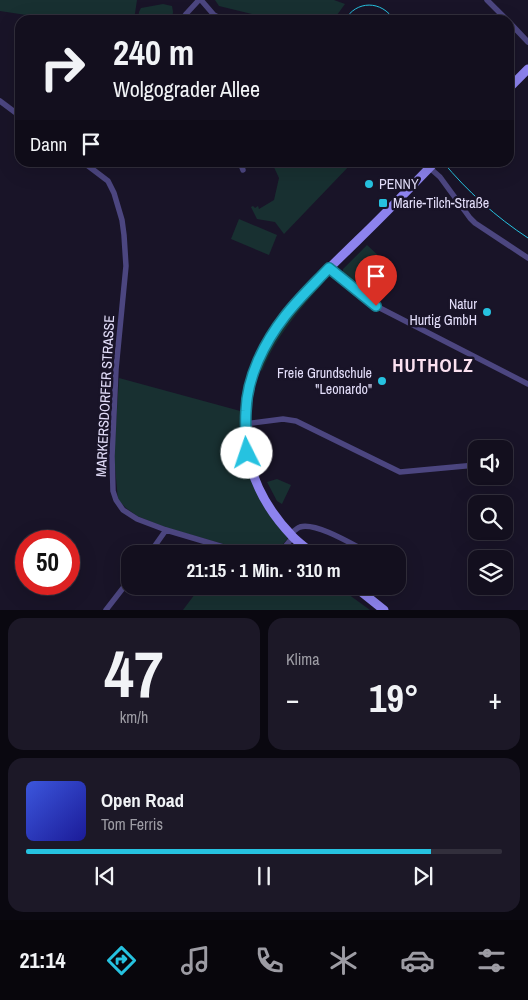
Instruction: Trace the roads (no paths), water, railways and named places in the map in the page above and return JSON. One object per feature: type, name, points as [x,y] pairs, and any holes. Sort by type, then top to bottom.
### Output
[{"type":"main road","points":[[514,83],[528,69]]},
{"type":"main road","points":[[302,545],[292,536],[270,509],[255,480],[247,453],[245,424],[250,385],[260,356],[285,316],[329,268],[385,213],[426,167]]},
{"type":"main road","points":[[365,595],[384,610]]},
{"type":"street","points":[[185,15],[200,0],[213,15]]},
{"type":"street","points":[[487,0],[502,15]]},
{"type":"street","points":[[514,27],[528,42]]},
{"type":"street","points":[[0,101],[15,112]]},
{"type":"street","name":"MARKERSDORFER STRASSE","points":[[90,167],[108,181],[114,193],[122,220],[124,235],[126,266],[116,369],[112,456],[113,491],[118,505],[137,518],[166,530],[217,545]]},
{"type":"street","points":[[432,167],[475,223],[528,258]]},
{"type":"street","points":[[329,268],[376,306],[528,384]]},
{"type":"street","points":[[245,424],[283,419],[296,421],[400,472],[468,466]]},
{"type":"street","points":[[286,545],[301,527],[314,527],[354,545]]},
{"type":"street","points":[[155,545],[166,530]]},
{"type":"street","points":[[106,610],[121,590]]},
{"type":"tram line","points":[[349,15],[362,6],[369,5],[383,9],[390,15]]},
{"type":"tram line","points":[[448,167],[483,203],[528,238]]},
{"type":"place","name":"PENNY","points":[[369,184]]},
{"type":"place","name":"Marie-Tilch-Straße","points":[[383,203]]},
{"type":"place","name":"Natur Hurtig GmbH","points":[[487,312]]},
{"type":"place","name":"Freie Grundschule \"Leonardo\"","points":[[382,381]]},
{"type":"district","name":"HUTHOLZ","points":[[433,365]]}]
